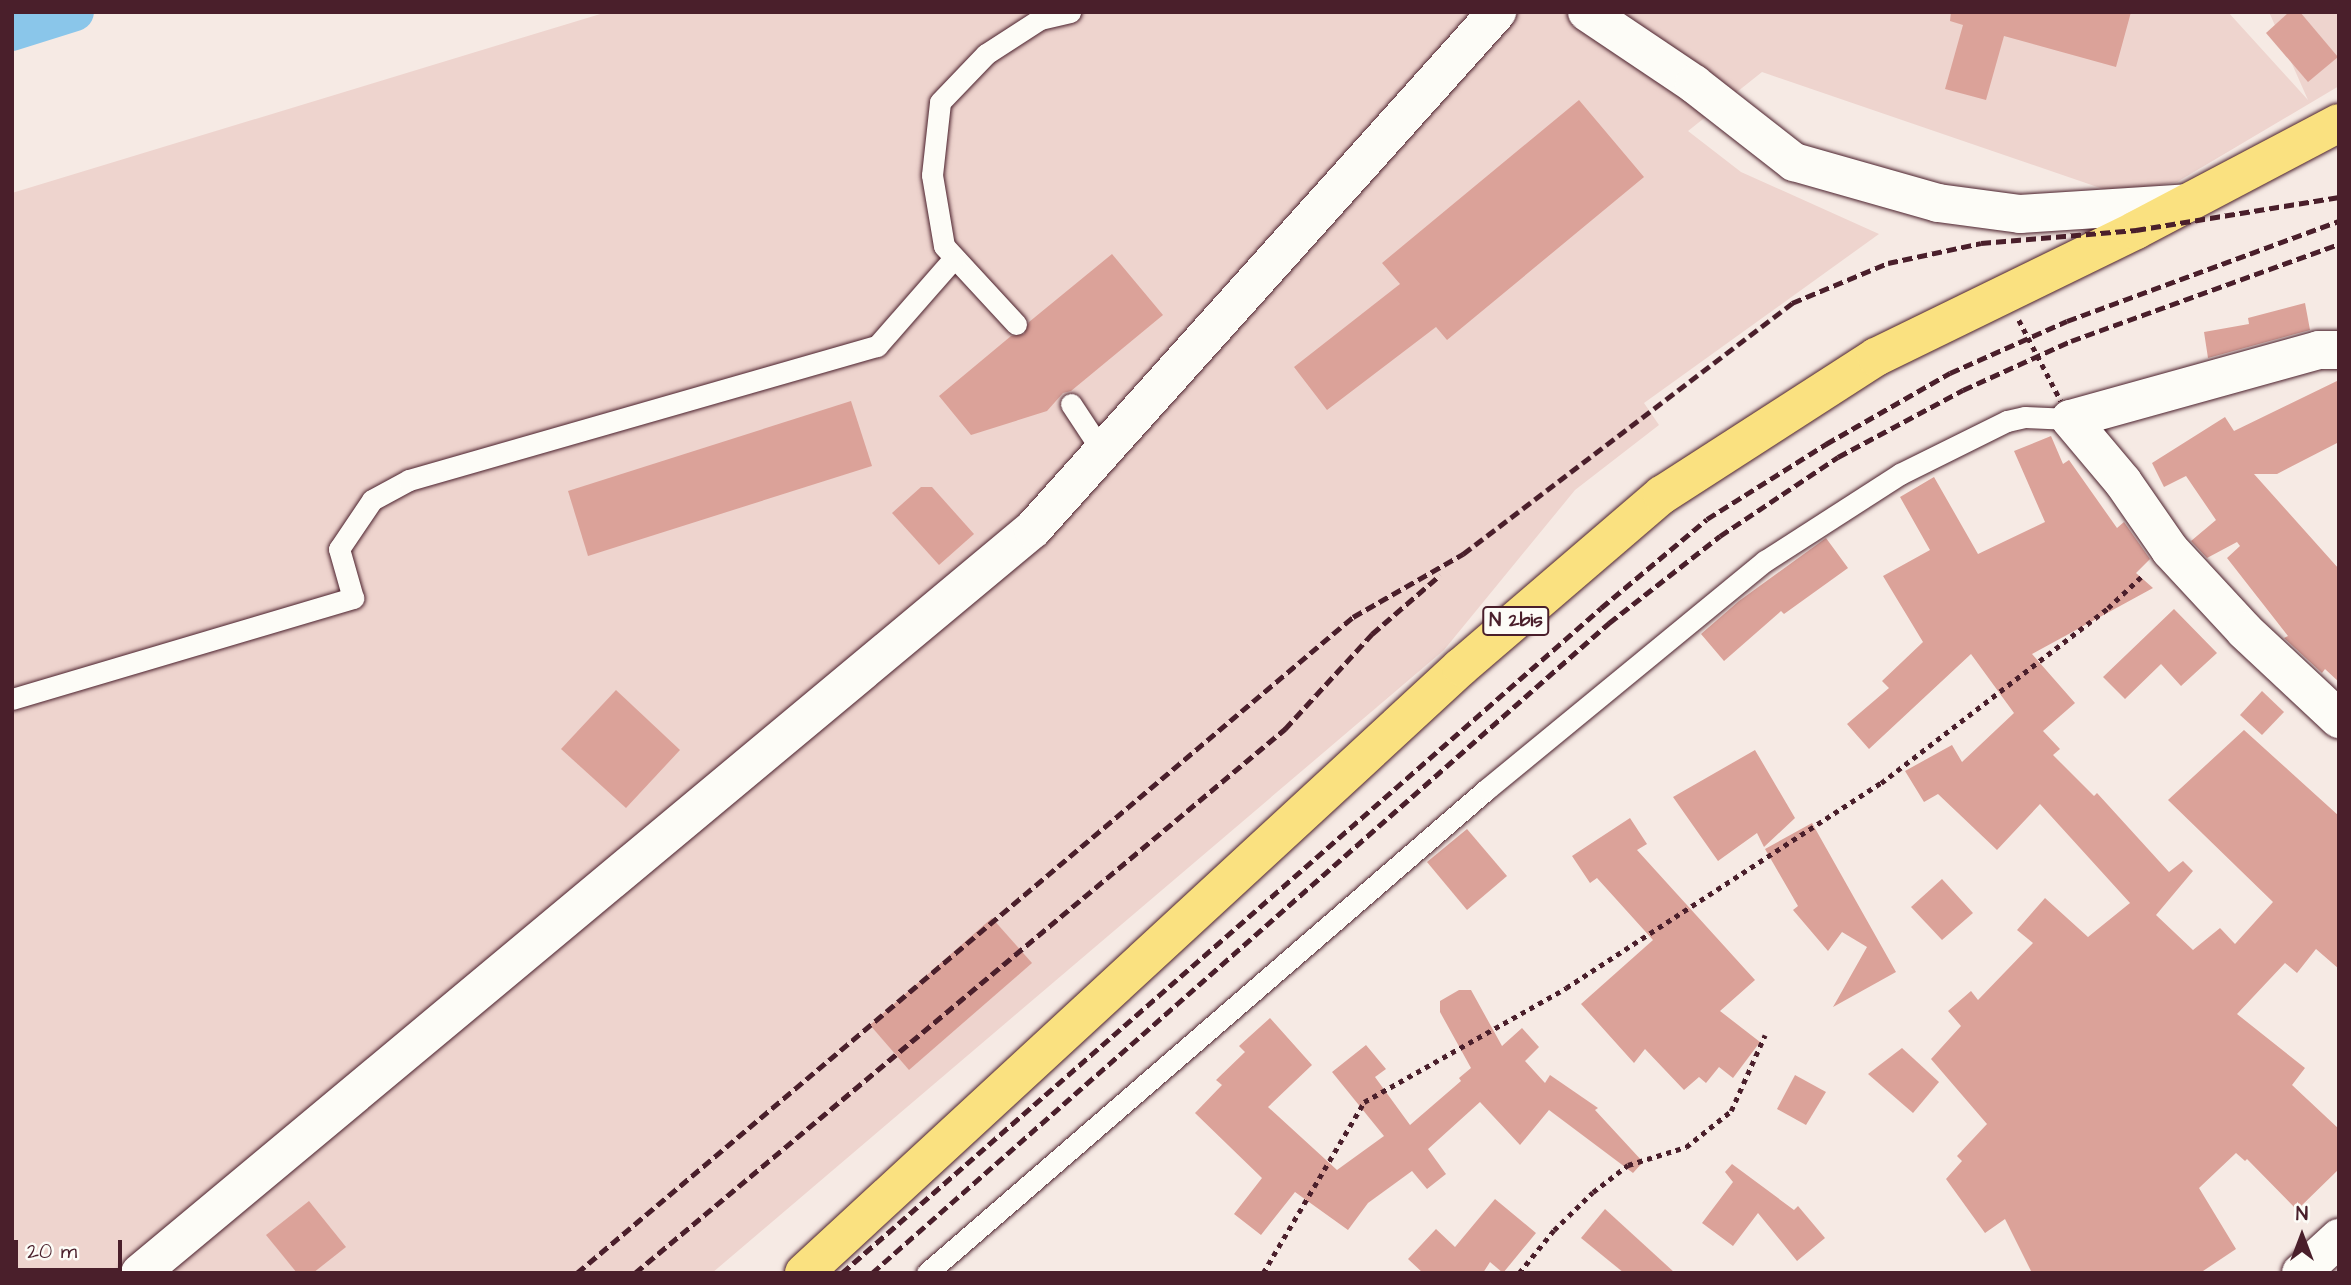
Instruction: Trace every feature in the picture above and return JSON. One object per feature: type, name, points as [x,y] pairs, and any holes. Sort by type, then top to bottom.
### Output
[{"type":"main road","name":"N 2bis","points":[[804,1273],[1461,667],[1662,495],[1876,357],[2188,203],[2339,123]]},
{"type":"street","points":[[140,1273],[1033,529],[1497,12]]},
{"type":"street","points":[[1587,12],[1694,84],[1794,162],[1938,203],[2021,214],[2188,203]]},
{"type":"street","points":[[2339,350],[2319,350],[2066,410],[2123,482],[2170,550],[2245,631],[2339,719]]},
{"type":"street","points":[[2301,1273],[2339,1238]]},
{"type":"lane","points":[[1016,324],[944,246],[932,175],[940,102],[986,54],[1040,19],[1070,12]]},
{"type":"lane","points":[[12,699],[353,598],[339,549],[372,500],[409,480],[877,345],[954,258]]},
{"type":"lane","points":[[1071,404],[1102,452]]},
{"type":"lane","points":[[927,1273],[1487,789],[1765,561],[1900,474],[2007,421],[2066,410]]},
{"type":"path","points":[[2019,320],[2066,410]]},
{"type":"path","points":[[1263,1273],[1364,1102],[1566,988],[1881,783],[2108,608],[2170,550]]},
{"type":"path","points":[[1519,1273],[1554,1230],[1593,1192],[1628,1165],[1686,1147],[1731,1111],[1765,1035]]},
{"type":"shaded area","points":[[607,12],[2228,12],[2308,100],[2269,12],[2339,12],[2339,86],[2177,182],[2112,192],[1762,72],[1688,131],[1741,172],[1879,234],[1644,403],[1659,425],[1575,490],[1444,650],[712,1273],[12,1273],[12,193]]},
{"type":"building","points":[[1951,12],[2131,12],[2116,67],[2004,36],[1986,100],[1945,89],[1963,25],[1950,21]]},
{"type":"building","points":[[2289,12],[2300,12],[2338,57],[2308,82],[2266,33]]},
{"type":"building","points":[[1579,100],[1644,177],[1447,340],[1436,327],[1327,410],[1294,367],[1400,284],[1382,263]]},
{"type":"building","points":[[1112,254],[1163,315],[1071,391],[1063,393],[1047,411],[971,435],[939,396],[1011,336],[1024,334],[1029,322]]},
{"type":"building","points":[[2305,303],[2310,330],[2208,358],[2204,332],[2249,324],[2248,318]]},
{"type":"building","points":[[2339,380],[2339,442],[2277,474],[2254,474],[2339,569],[2339,682],[2325,669],[2322,673],[2284,638],[2288,636],[2227,558],[2240,546],[2237,542],[2207,558],[2191,541],[2216,520],[2186,476],[2164,487],[2152,463],[2225,417],[2234,431]]},
{"type":"building","points":[[851,401],[872,466],[588,556],[568,491]]},
{"type":"building","points":[[2051,436],[2063,464],[2069,460],[2117,528],[2124,522],[2150,559],[2136,573],[2153,588],[2032,654],[2075,703],[2043,731],[2060,749],[2053,755],[2094,796],[2097,793],[2169,872],[2183,861],[2193,871],[2156,915],[2193,950],[2220,928],[2235,944],[2273,902],[2168,800],[2244,730],[2339,816],[2339,969],[2316,949],[2297,973],[2285,963],[2237,1014],[2305,1068],[2292,1085],[2339,1129],[2339,1169],[2297,1210],[2247,1159],[2245,1161],[2236,1153],[2199,1188],[2236,1249],[2200,1273],[2032,1273],[2005,1219],[1985,1233],[1946,1179],[1962,1161],[1957,1156],[1987,1124],[1931,1059],[1961,1026],[1948,1011],[1971,991],[1978,1000],[2033,943],[2017,930],[2045,898],[2088,937],[2130,903],[2040,804],[1997,850],[1938,794],[1924,802],[1905,771],[1952,745],[1962,762],[2014,713],[1971,654],[1869,749],[1847,724],[1889,688],[1882,681],[1923,642],[1883,576],[1930,550],[1900,497],[1934,477],[1978,554],[2045,522],[2014,451]]},
{"type":"building","points":[[921,487],[932,487],[974,534],[939,565],[892,513]]},
{"type":"building","points":[[1826,538],[1848,568],[1784,614],[1781,611],[1724,661],[1701,634],[1739,601]]},
{"type":"building","points":[[2174,609],[2217,653],[2181,686],[2161,664],[2125,699],[2103,677]]},
{"type":"building","points":[[616,690],[680,750],[626,808],[561,749]]},
{"type":"building","points":[[2262,691],[2284,712],[2262,735],[2240,715]]},
{"type":"building","points":[[1755,750],[1795,818],[1764,847],[1757,833],[1718,861],[1673,797]]},
{"type":"building","points":[[1630,818],[1647,844],[1637,850],[1755,980],[1720,1011],[1760,1042],[1733,1078],[1719,1067],[1706,1083],[1699,1077],[1684,1090],[1645,1049],[1634,1063],[1581,1004],[1653,940],[1597,878],[1590,883],[1572,856]]},
{"type":"building","points":[[1812,823],[1896,972],[1833,1007],[1867,947],[1842,932],[1828,951],[1793,910],[1798,906],[1765,849]]},
{"type":"building","points":[[1467,829],[1507,876],[1467,910],[1427,862]]},
{"type":"building","points":[[1942,879],[1973,913],[1942,940],[1911,907]]},
{"type":"building","points":[[992,918],[1032,963],[909,1070],[870,1025]]},
{"type":"building","points":[[1459,990],[1471,990],[1502,1046],[1522,1028],[1539,1047],[1525,1061],[1545,1083],[1550,1075],[1598,1108],[1595,1110],[1643,1162],[1633,1173],[1549,1110],[1520,1145],[1480,1102],[1428,1149],[1446,1174],[1427,1189],[1412,1171],[1368,1203],[1348,1230],[1295,1192],[1261,1235],[1234,1214],[1262,1178],[1195,1113],[1222,1085],[1216,1080],[1245,1052],[1239,1046],[1270,1018],[1312,1065],[1268,1107],[1337,1170],[1384,1136],[1332,1072],[1366,1045],[1386,1069],[1375,1077],[1410,1125],[1461,1081],[1459,1078],[1471,1068],[1440,1012],[1440,1001]]},
{"type":"building","points":[[1902,1048],[1939,1082],[1913,1113],[1868,1074]]},
{"type":"building","points":[[1795,1075],[1826,1092],[1806,1125],[1777,1109]]},
{"type":"building","points":[[1732,1164],[1794,1210],[1798,1206],[1825,1238],[1797,1261],[1758,1213],[1733,1246],[1702,1223],[1733,1182],[1725,1172]]},
{"type":"building","points":[[1495,1199],[1536,1233],[1503,1273],[1490,1262],[1483,1273],[1423,1273],[1408,1259],[1436,1229],[1455,1247]]},
{"type":"building","points":[[309,1201],[346,1247],[313,1273],[297,1273],[266,1235]]},
{"type":"building","points":[[1605,1209],[1675,1273],[1624,1273],[1581,1238]]},
{"type":"waterway","points":[[12,32],[75,12]]},
{"type":"railway","points":[[577,1273],[1353,617],[1463,554],[1792,303],[1888,263],[1981,243],[2136,230],[2339,197]]},
{"type":"railway","points":[[842,1273],[1601,608],[1707,519],[1826,444],[1950,373],[2067,321],[2339,221]]},
{"type":"railway","points":[[872,1273],[1609,623],[1720,536],[1838,457],[1963,390],[2071,341],[2339,244]]},
{"type":"railway","points":[[635,1273],[1285,729],[1372,634],[1440,575]]}]
